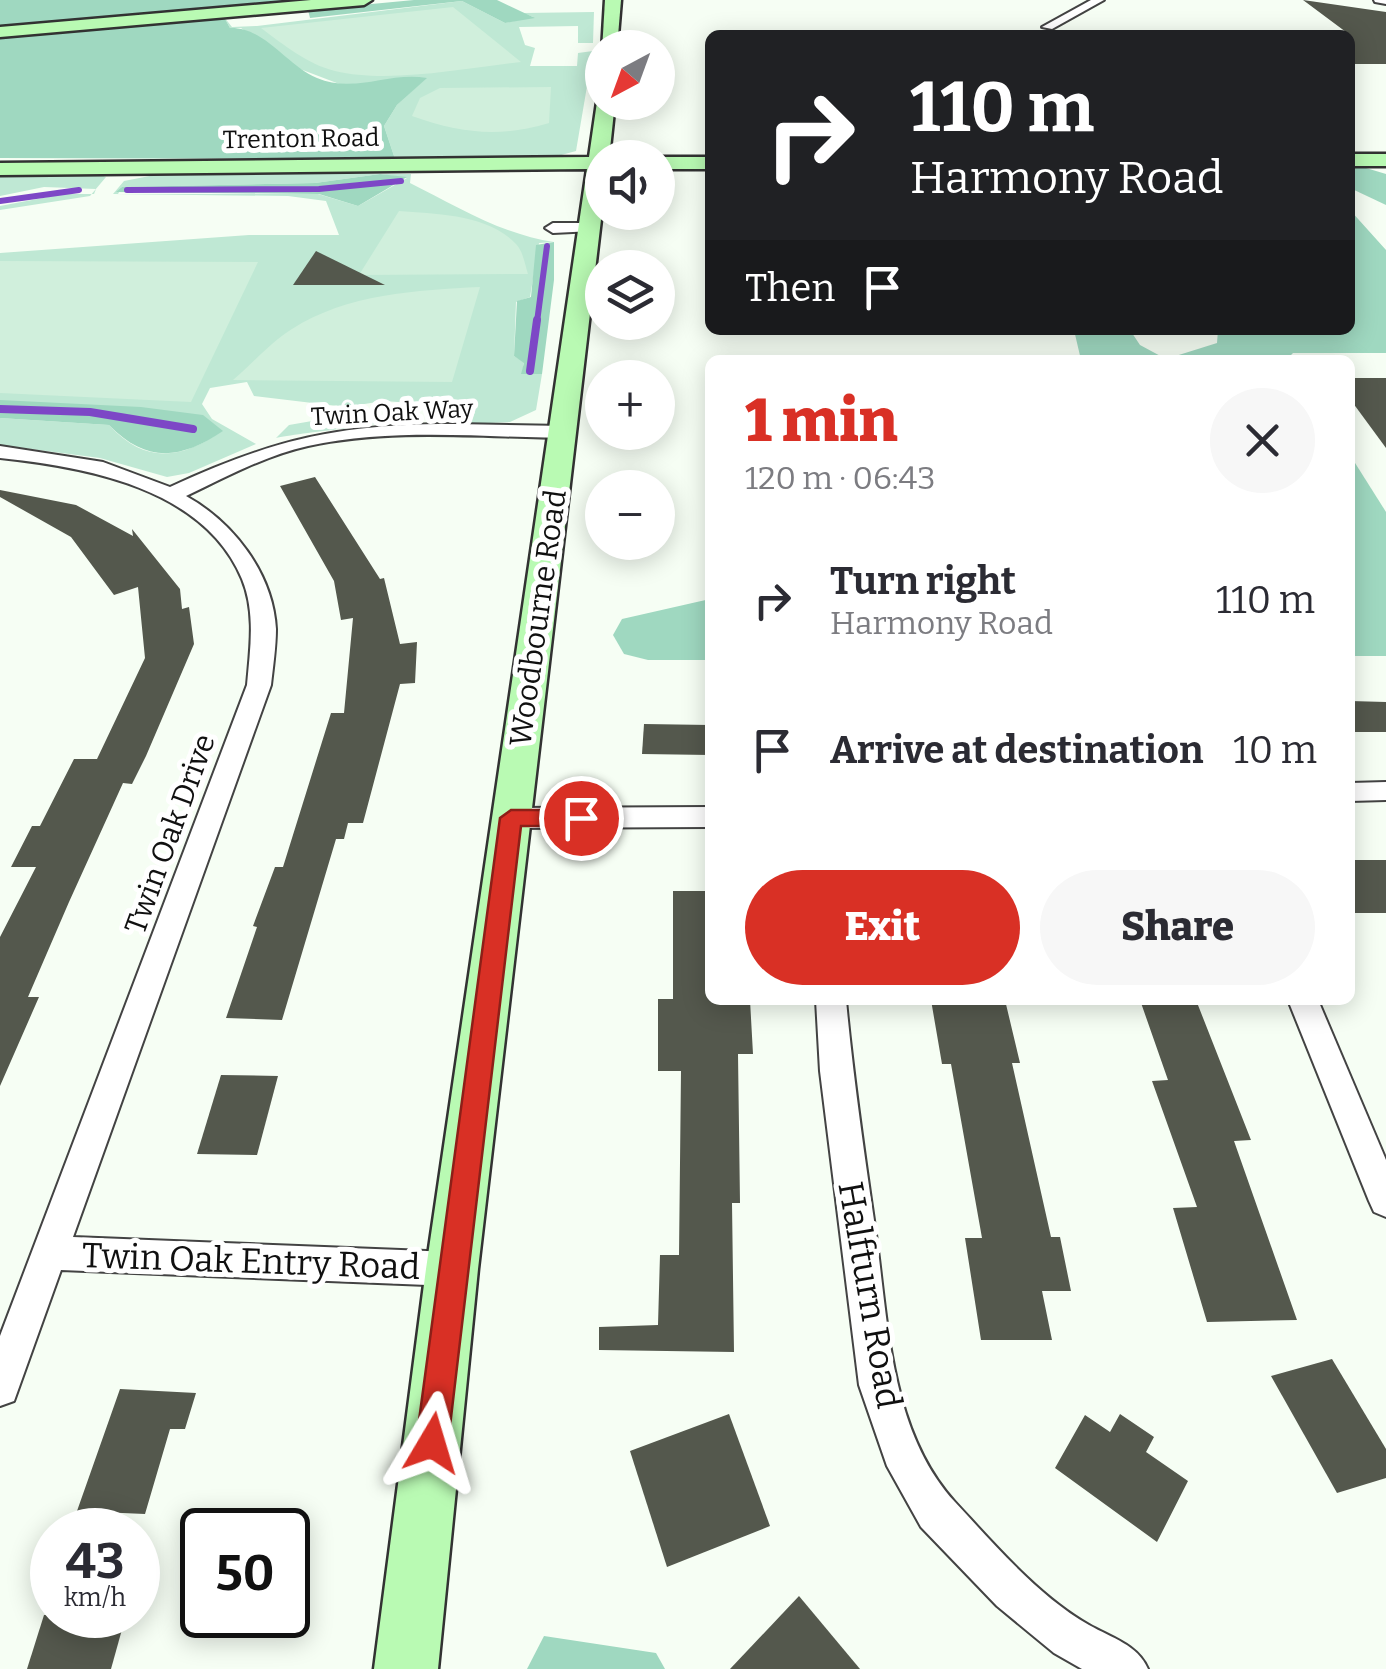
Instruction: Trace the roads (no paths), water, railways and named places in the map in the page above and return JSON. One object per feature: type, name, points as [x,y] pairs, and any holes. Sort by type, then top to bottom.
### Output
[{"type":"main road","points":[[0,32],[364,0]]},
{"type":"main road","points":[[610,30],[613,0]]},
{"type":"main road","points":[[1355,160],[1386,160]]},
{"type":"main road","points":[[675,163],[705,163]]},
{"type":"main road","name":"Trenton Road","points":[[0,169],[428,173],[585,164]]},
{"type":"main road","name":"Woodbourne Road","points":[[406,1669],[452,1269],[564,432],[571,228],[585,197]]},
{"type":"street","points":[[1048,27],[1099,0]]},
{"type":"street","name":"Twin Oak Way","points":[[173,494],[271,450],[327,437],[564,432]]},
{"type":"street","name":"Twin Oak Drive","points":[[0,452],[114,470],[173,494],[220,528],[240,554],[266,621],[266,654],[259,685],[0,1386]]},
{"type":"street","points":[[1355,792],[1386,791]]},
{"type":"street","points":[[511,818],[705,817]]},
{"type":"street","name":"Halfturn Road","points":[[831,1005],[836,1071],[878,1385],[902,1452],[936,1512],[1012,1591],[1069,1638],[1126,1669]]},
{"type":"street","points":[[1305,1005],[1386,1201]]},
{"type":"street","name":"Twin Oak Entry Road","points":[[50,1253],[452,1269]]},
{"type":"waterway","points":[[127,190],[319,189],[401,181]]},
{"type":"waterway","points":[[0,201],[79,190]]},
{"type":"waterway","points":[[537,322],[547,246]]},
{"type":"waterway","points":[[530,371],[537,320]]},
{"type":"waterway","points":[[0,409],[90,412],[193,429]]}]
